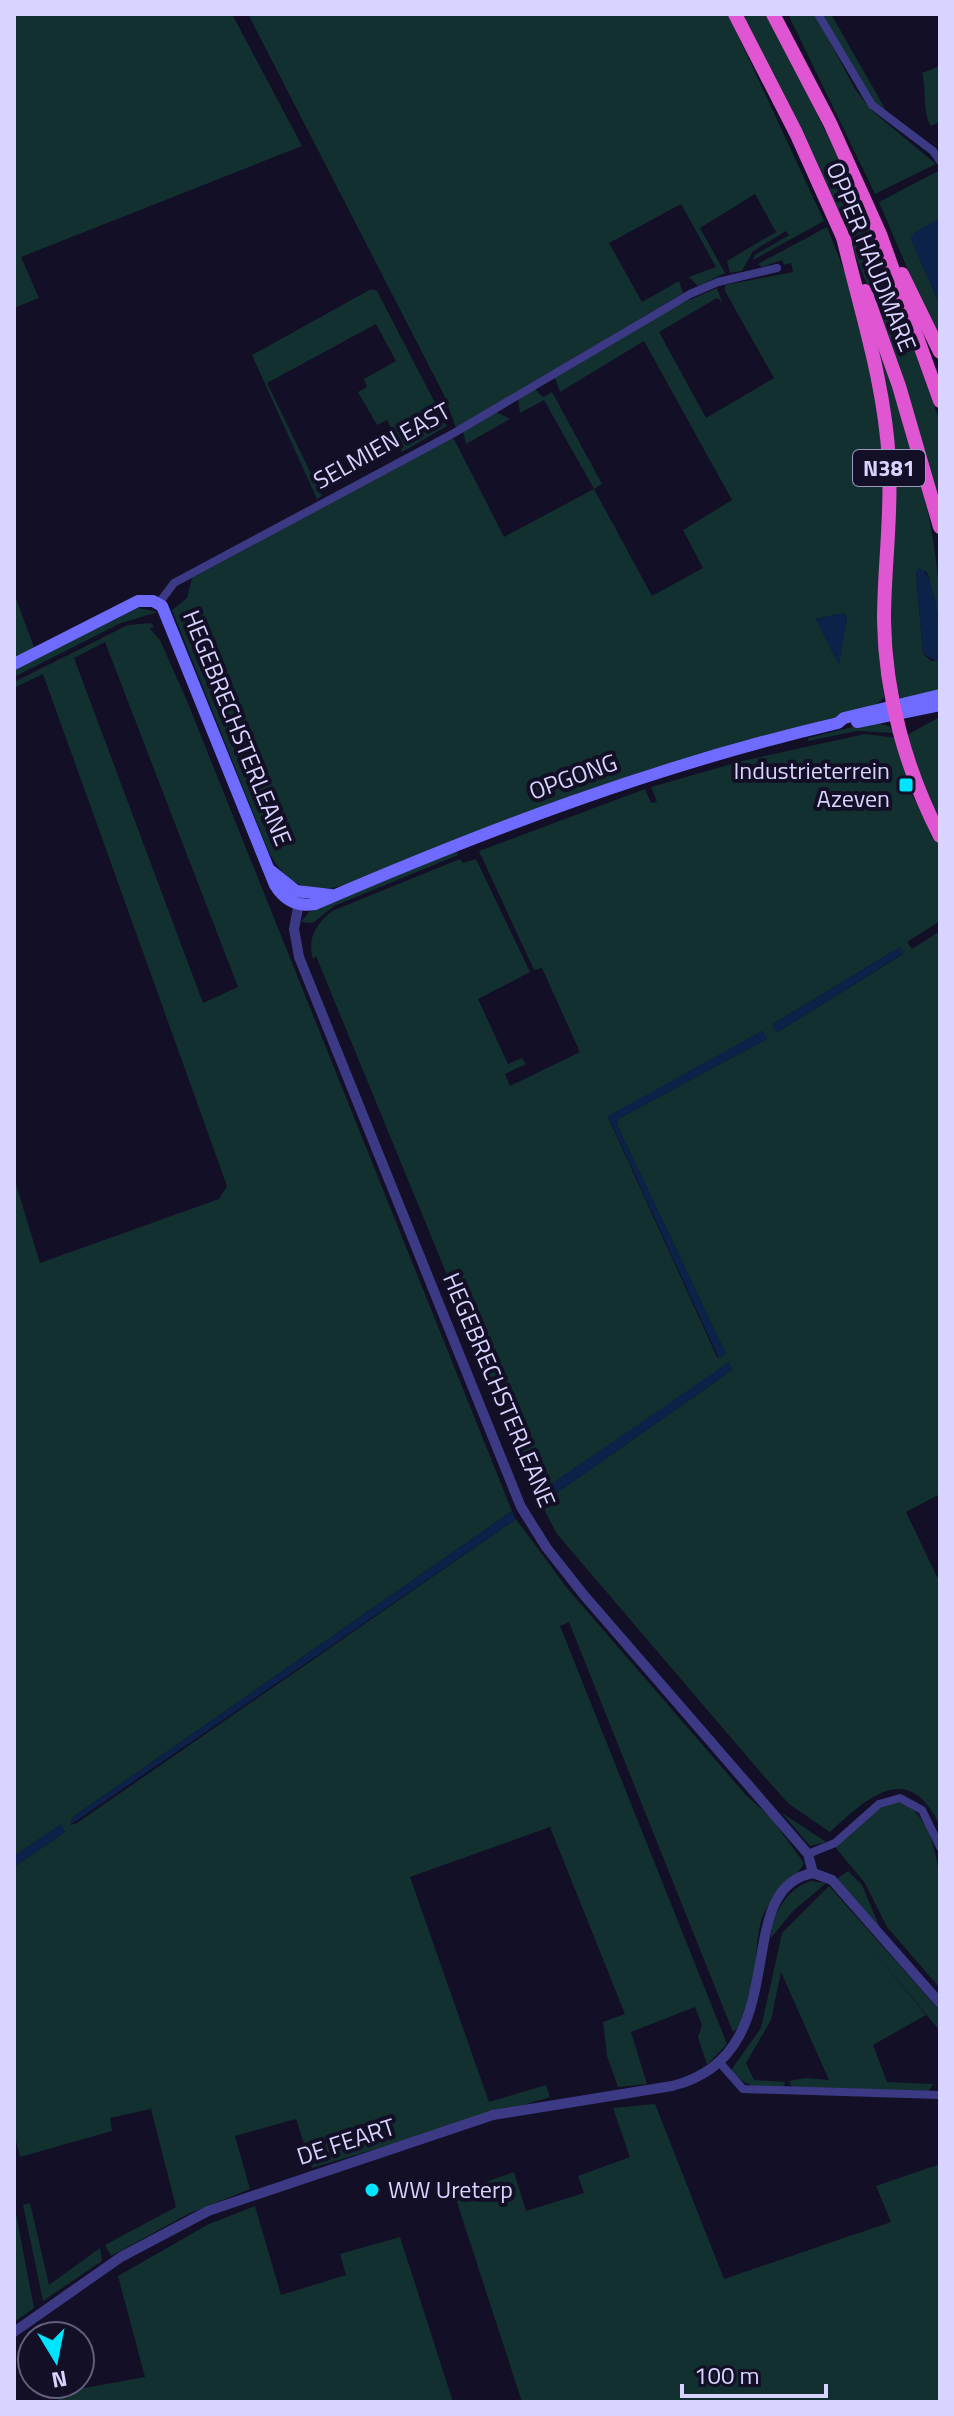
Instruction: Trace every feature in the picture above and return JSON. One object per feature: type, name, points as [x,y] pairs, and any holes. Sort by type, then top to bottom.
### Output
[{"type":"highway","name":"OPPER HAUDMARE","points":[[735,14],[796,133],[843,237],[894,373],[940,527]]},
{"type":"highway","name":"OPPER HAUDMARE","points":[[773,14],[830,123],[880,234],[940,401]]},
{"type":"highway","points":[[880,234],[940,352]]},
{"type":"highway","name":"N381","points":[[843,237],[874,353],[887,435],[890,488],[884,621],[894,710],[915,779],[940,836]]},
{"type":"main road","points":[[14,664],[138,601],[159,603]]},
{"type":"main road","name":"HEGEBRECHSTERLEANE","points":[[159,603],[172,624],[279,892],[299,898]]},
{"type":"main road","name":"OPGONG","points":[[894,710],[940,695]]},
{"type":"main road","name":"OPGONG","points":[[299,898],[315,904],[331,895],[629,779],[724,750],[838,723],[844,718],[940,705]]},
{"type":"street","points":[[818,14],[872,105],[889,122],[933,151],[940,161]]},
{"type":"street","name":"SELMIEN EAST","points":[[159,603],[174,583],[443,439],[674,302],[718,282],[777,268]]},
{"type":"street","name":"HEGEBRECHSTERLEANE","points":[[299,898],[294,934],[299,957],[521,1507],[546,1547],[583,1594],[808,1854],[813,1873]]},
{"type":"street","points":[[808,1854],[835,1843],[879,1804],[900,1798],[922,1810],[940,1847]]},
{"type":"street","points":[[813,1873],[832,1880],[940,2003]]},
{"type":"street","name":"DE FEART","points":[[14,2332],[121,2257],[208,2211],[493,2115],[672,2086],[696,2079],[720,2063],[736,2043],[750,2016],[766,1923],[773,1905],[793,1882],[813,1873]]},
{"type":"street","points":[[720,2063],[743,2089],[940,2095]]},
{"type":"green space","points":[[14,14],[232,14],[302,146],[21,257],[39,298],[14,308]]},
{"type":"green space","points":[[248,14],[728,14],[824,221],[753,260],[755,255],[789,235],[786,231],[753,251],[742,271],[730,273],[727,261],[776,232],[755,194],[700,228],[725,273],[698,286],[689,277],[716,267],[681,204],[609,243],[642,302],[679,281],[683,293],[456,428],[444,395]]},
{"type":"green space","points":[[743,14],[768,14],[860,202],[839,213]]},
{"type":"green space","points":[[788,14],[815,14],[855,89],[872,111],[936,164],[875,194]]},
{"type":"green space","points":[[822,14],[831,14],[888,114],[874,103]]},
{"type":"green space","points":[[940,66],[940,122],[931,126],[926,114],[922,73]]},
{"type":"green space","points":[[940,170],[940,218],[911,239],[940,305],[940,345],[879,202]]},
{"type":"green space","points":[[863,209],[940,422],[940,506],[885,329],[841,220]]},
{"type":"green space","points":[[827,227],[856,300],[883,427],[884,698],[873,707],[650,769],[576,794],[349,884],[323,889],[292,880],[275,863],[268,850],[172,610],[187,598],[192,578],[449,439],[454,439],[504,537],[594,489],[652,596],[703,568],[683,530],[732,500],[644,341],[560,392],[555,378],[678,305],[717,288],[722,302],[717,298],[659,332],[706,418],[774,378],[725,291],[725,285],[793,272],[791,263],[784,265],[782,260],[762,267],[758,264]],"holes":[[[844,613],[847,619],[838,663],[816,619]]]},
{"type":"green space","points":[[371,289],[377,291],[447,426],[402,452],[387,420],[377,425],[358,392],[367,387],[364,379],[396,361],[376,324],[267,383],[322,496],[317,499],[252,355]]},
{"type":"green space","points":[[875,332],[920,475],[939,585],[940,623],[928,575],[926,571],[916,572],[923,654],[931,661],[940,661],[940,690],[900,699],[889,646],[892,532]]},
{"type":"green space","points":[[535,389],[543,397],[552,392],[602,484],[594,489],[544,400],[520,413],[518,399]]},
{"type":"green space","points":[[496,412],[510,419],[466,444],[463,432]]},
{"type":"green space","points":[[14,593],[35,650],[14,659]]},
{"type":"green space","points":[[138,608],[158,612],[121,623],[14,677],[14,669]]},
{"type":"green space","points":[[151,623],[154,626],[150,629],[160,640],[187,701],[512,1511],[73,1817],[70,1825],[516,1519],[567,1588],[745,1794],[771,1818],[804,1863],[771,1902],[762,1918],[752,1994],[742,2022],[733,2032],[569,1622],[560,1626],[727,2044],[707,2065],[698,2037],[702,2025],[695,2007],[631,2032],[647,2084],[618,2087],[607,2056],[603,2022],[625,2014],[550,1827],[410,1877],[489,2102],[546,2085],[550,2097],[312,2168],[296,2119],[235,2136],[250,2189],[188,2214],[111,2256],[105,2245],[176,2207],[151,2109],[110,2118],[112,2131],[20,2157],[14,2133],[14,1867],[65,1832],[60,1825],[14,1856],[14,1178],[40,1263],[219,1199],[227,1186],[43,674],[14,688],[14,682],[128,625]],"holes":[[[105,642],[238,987],[203,1003],[74,658]]]},
{"type":"green space","points":[[940,717],[940,830],[905,736]]},
{"type":"green space","points":[[873,722],[889,726],[894,733],[857,731],[808,741],[808,738]]},
{"type":"green space","points":[[865,734],[897,738],[913,797],[940,843],[940,921],[907,942],[912,949],[940,931],[940,1494],[906,1512],[940,1583],[940,1826],[928,1806],[915,1794],[902,1789],[873,1797],[830,1832],[789,1804],[557,1534],[539,1500],[548,1499],[732,1369],[729,1363],[537,1494],[316,956],[313,959],[311,951],[314,932],[332,911],[460,859],[463,863],[476,859],[530,972],[478,999],[508,1064],[522,1058],[526,1064],[505,1074],[510,1086],[580,1052],[542,968],[534,970],[479,851],[645,789],[651,803],[657,802],[651,787],[742,761]],"holes":[[[900,947],[903,954],[778,1032],[773,1024]],[[762,1031],[767,1039],[618,1119],[617,1125],[726,1354],[717,1357],[608,1117]]]},
{"type":"green space","points":[[456,851],[458,855],[334,906],[313,923],[301,922],[309,912]]},
{"type":"green space","points":[[895,1801],[914,1811],[927,1829],[935,1853],[940,1881],[940,1988],[887,1927],[865,1883],[835,1847],[885,1804]]},
{"type":"green space","points":[[782,1813],[826,1842],[810,1846]]},
{"type":"green space","points":[[848,1871],[862,1885],[880,1928],[837,1879]]},
{"type":"green space","points":[[811,1881],[826,1883],[792,1912],[771,1938],[774,1920],[782,1903],[795,1889]]},
{"type":"green space","points":[[829,1886],[940,2011],[940,2031],[862,1937],[926,2015],[873,2045],[887,2082],[933,2084],[929,2091],[792,2087],[789,2081],[806,2078],[829,2080],[781,1972],[771,2020],[746,2063],[754,2080],[785,2082],[784,2086],[748,2084],[731,2070],[761,2028],[782,1933]]},
{"type":"green space","points":[[655,2104],[724,2279],[891,2222],[876,2186],[940,2164],[940,2402],[522,2402],[454,2193],[514,2172],[526,2211],[584,2193],[578,2176],[630,2157],[613,2108]]},
{"type":"green space","points":[[14,2203],[34,2308],[14,2322]]},
{"type":"green space","points":[[30,2203],[49,2285],[100,2248],[102,2261],[43,2301],[23,2205]]},
{"type":"green space","points":[[255,2206],[281,2295],[346,2275],[340,2254],[400,2237],[453,2402],[55,2402],[96,2400],[96,2386],[145,2377],[118,2276],[209,2224]]},
{"type":"water","points":[[940,218],[940,305],[911,239],[915,232]]},
{"type":"water","points":[[919,568],[930,582],[934,596],[939,627],[938,662],[923,654],[916,572]]},
{"type":"water","points":[[844,613],[847,619],[839,665],[816,619]]},
{"type":"water","points":[[900,947],[904,953],[778,1032],[774,1030],[773,1024]]},
{"type":"water","points":[[762,1031],[767,1039],[618,1119],[617,1125],[726,1354],[719,1359],[608,1116]]},
{"type":"water","points":[[729,1362],[732,1369],[718,1380],[548,1499],[539,1500],[537,1494]]},
{"type":"water","points":[[512,1511],[516,1519],[70,1825],[73,1817]]},
{"type":"water","points":[[61,1824],[65,1832],[14,1867],[14,1856]]},
{"type":"place","name":"Industrieterrein Azeven","points":[[906,785]]},
{"type":"place","name":"WW Ureterp","points":[[372,2190]]}]
